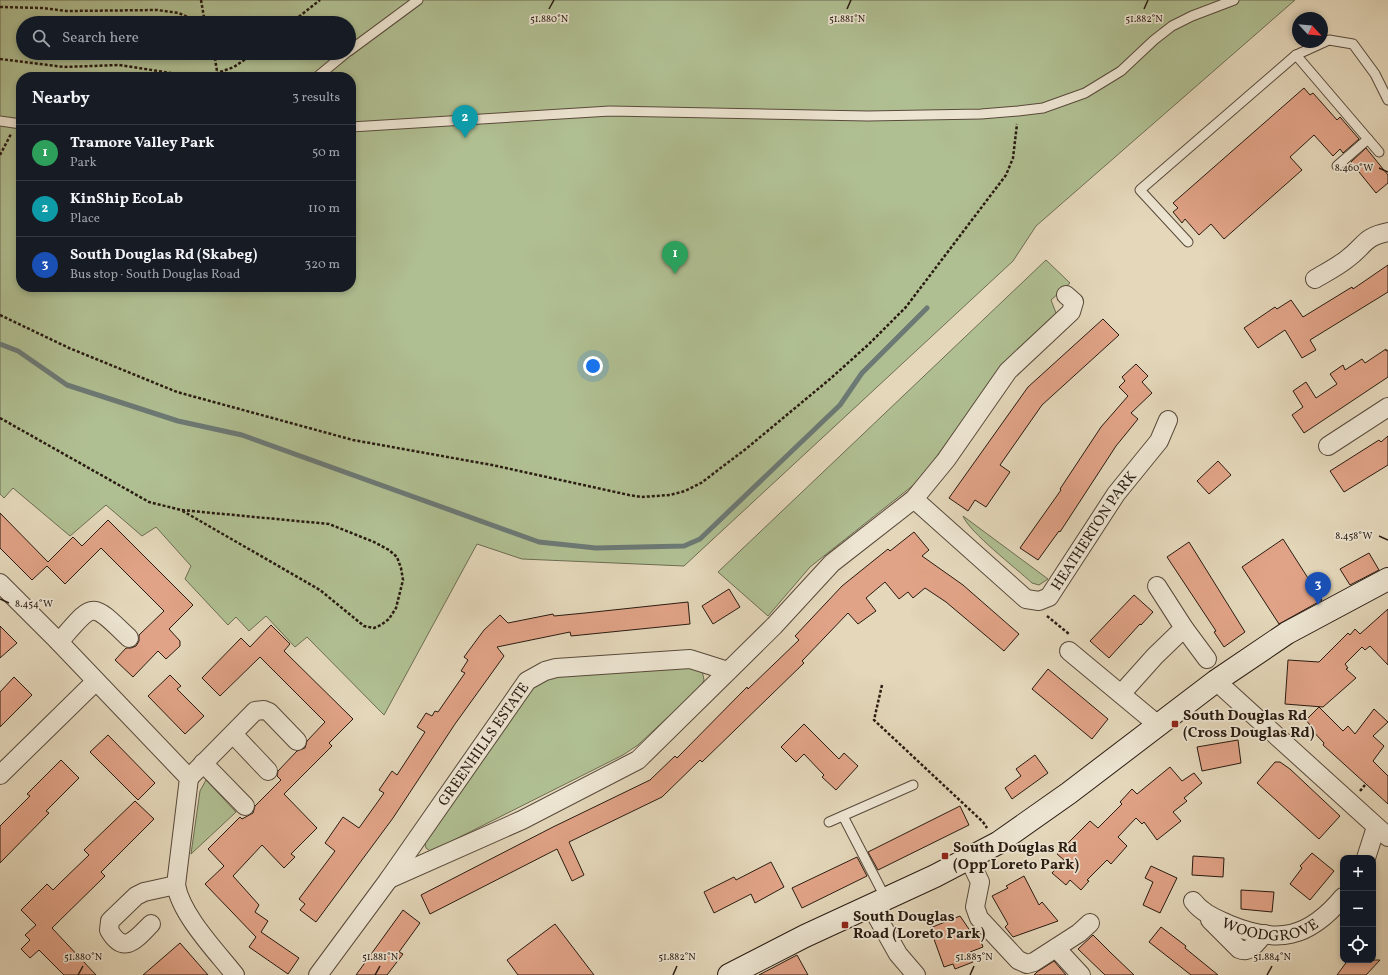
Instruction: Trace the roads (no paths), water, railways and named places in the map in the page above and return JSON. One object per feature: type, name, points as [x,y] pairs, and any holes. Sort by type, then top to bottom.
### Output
[{"type":"main road","points":[[729,975],[804,936],[878,903],[969,859],[998,843],[1069,793],[1216,682],[1288,633],[1388,579]]},
{"type":"street","points":[[1315,279],[1347,259],[1368,238],[1388,232]]},
{"type":"street","points":[[914,499],[946,460],[1008,371],[1070,312],[1074,302],[1066,296]]},
{"type":"street","points":[[1328,446],[1388,407]]},
{"type":"street","name":"HEATHERTON PARK","points":[[914,499],[1026,599],[1039,602],[1049,597],[1116,494],[1159,442],[1168,420]]},
{"type":"street","name":"GREENHILLS ESTATE","points":[[389,879],[522,820],[638,760],[774,626],[832,563],[914,499]]},
{"type":"street","points":[[0,583],[60,642],[189,778]]},
{"type":"street","points":[[1157,586],[1184,628],[1207,659]]},
{"type":"street","points":[[60,642],[85,613],[92,610],[103,613],[129,638]]},
{"type":"street","points":[[1121,694],[1155,656],[1184,628]]},
{"type":"street","points":[[1070,644],[1121,694],[1158,725]]},
{"type":"street","name":"GREENHILLS ESTATE","points":[[318,975],[389,879],[528,681],[536,675],[545,670],[556,668],[690,659],[728,671]]},
{"type":"street","points":[[0,776],[96,681]]},
{"type":"street","points":[[1216,682],[1382,832],[1368,855]]},
{"type":"street","points":[[235,975],[205,937],[181,902],[176,885],[189,778],[255,711],[264,710],[269,712],[297,741]]},
{"type":"street","points":[[233,734],[268,771]]},
{"type":"street","points":[[203,763],[245,806]]},
{"type":"street","points":[[969,859],[980,882],[975,907],[979,918],[1018,960],[1027,964],[1056,948],[1079,933],[1090,923]]},
{"type":"street","points":[[151,924],[133,942],[128,944],[119,942],[109,930],[110,921],[136,896],[144,892],[176,885]]},
{"type":"street","name":"WOODGROVE","points":[[1196,905],[1250,933],[1287,934],[1310,928],[1327,915],[1340,900]]},
{"type":"street","points":[[878,903],[898,954],[916,975]]},
{"type":"street","points":[[1056,948],[1080,975]]},
{"type":"lane","points":[[356,46],[418,0]]},
{"type":"lane","points":[[356,127],[610,111],[868,116],[980,114],[1043,108],[1085,93],[1121,71],[1154,40],[1172,26],[1192,16],[1234,0]]},
{"type":"lane","points":[[1188,242],[1140,190],[1296,55],[1329,40],[1353,44],[1375,74],[1388,100]]},
{"type":"lane","points":[[1296,55],[1379,152]]},
{"type":"lane","points":[[323,72],[338,60]]},
{"type":"lane","points":[[0,121],[16,124]]},
{"type":"lane","points":[[1338,166],[1368,139]]},
{"type":"lane","points":[[829,822],[912,784]]},
{"type":"lane","points":[[843,816],[878,903]]},
{"type":"waterway","points":[[0,344],[18,351],[67,385],[178,421],[242,435],[539,542],[596,548],[684,546],[700,539],[840,405],[862,373],[927,308]]},
{"type":"place","name":"KinShip EcoLab","points":[[465,138]]},
{"type":"place","name":"Tramore Valley Park","points":[[675,274]]},
{"type":"place","name":"South Douglas Rd (Skabeg)","points":[[1318,605]]},
{"type":"place","name":"South Douglas Rd (Cross Douglas Rd)","points":[[1175,724]]},
{"type":"place","name":"South Douglas Rd (Opp Loreto Park)","points":[[945,856]]},
{"type":"place","name":"South Douglas Road (Loreto Park)","points":[[845,925]]}]
